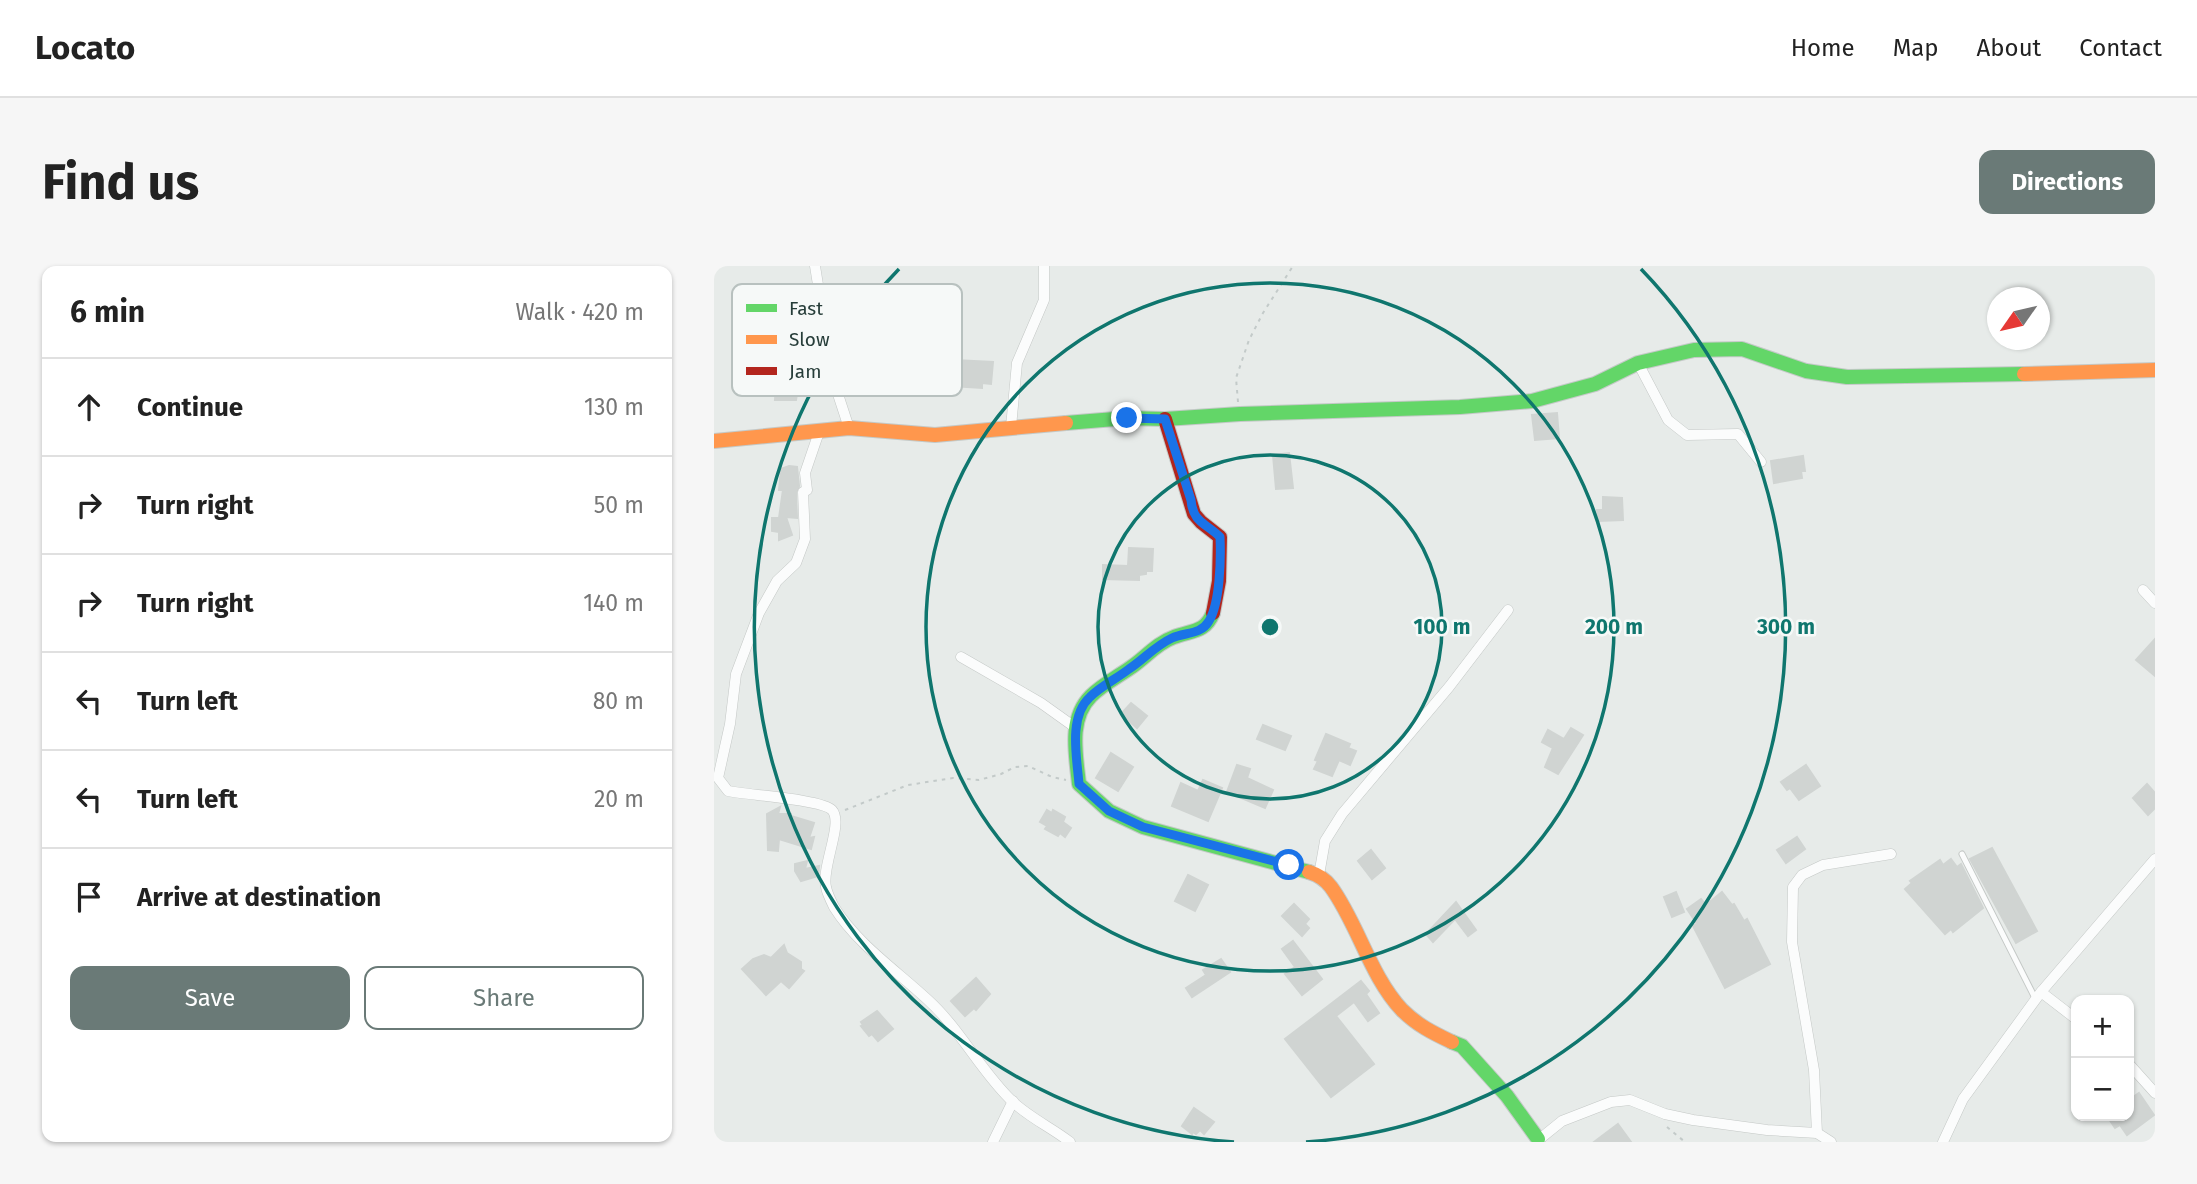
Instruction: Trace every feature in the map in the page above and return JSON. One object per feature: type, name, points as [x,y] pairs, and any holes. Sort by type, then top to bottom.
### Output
[{"type":"street","points":[[815,266],[818,284]]},
{"type":"street","points":[[1011,427],[1017,363],[1044,300],[1044,266]]},
{"type":"street","points":[[714,441],[849,428],[935,435],[1127,418],[1165,419],[1460,407],[1532,401],[1595,384],[1638,363],[1695,350],[1742,349],[1806,371],[1847,377],[2155,370]]},
{"type":"street","points":[[1638,363],[1668,420],[1687,435],[1738,434],[1761,462]]},
{"type":"street","points":[[839,396],[849,428]]},
{"type":"street","points":[[1165,419],[1191,500],[1192,512],[1198,521],[1220,537],[1214,607],[1209,622],[1198,632],[1183,633],[1157,645],[1141,661],[1089,697],[1079,712],[1076,728],[1079,784],[1109,811],[1143,827],[1319,875],[1331,887],[1401,1009],[1426,1030],[1462,1046],[1507,1096],[1537,1141],[1562,1121],[1611,1102],[1630,1100],[1665,1114],[1693,1120],[1767,1130],[1818,1133],[1831,1142]]},
{"type":"street","points":[[819,432],[805,473],[805,539],[796,563],[777,581],[759,613],[736,674],[730,723],[718,778],[728,791],[801,801],[833,810],[836,818],[835,829],[826,865],[825,887],[834,907],[859,937],[947,1021],[1013,1101],[1070,1142]]},
{"type":"street","points":[[2144,590],[2155,603]]},
{"type":"street","points":[[1319,875],[1325,841],[1342,814],[1449,687],[1508,610]]},
{"type":"street","points":[[961,657],[1041,703],[1076,728]]},
{"type":"street","points":[[1818,1133],[1814,1070],[1792,942],[1793,887],[1802,875],[1823,865],[1891,854]]},
{"type":"street","points":[[1943,1142],[1963,1099],[2039,996],[2155,859]]},
{"type":"street","points":[[2039,996],[2071,1016]]},
{"type":"street","points":[[2134,1070],[2155,1093]]},
{"type":"street","points":[[993,1142],[1013,1101]]},
{"type":"lane","points":[[1962,854],[2039,996]]},
{"type":"path","points":[[1240,414],[1236,379],[1249,340],[1262,313],[1293,266]]},
{"type":"path","points":[[833,810],[845,810],[908,785],[953,778],[979,780],[1015,767],[1028,766],[1052,778],[1079,784]]},
{"type":"building","points":[[962,360],[993,362],[991,384],[982,383],[982,388],[962,387]]},
{"type":"building","points":[[775,396],[797,396],[796,400],[775,400]]},
{"type":"building","points":[[1557,413],[1559,438],[1535,440],[1532,415]]},
{"type":"building","points":[[1289,453],[1293,488],[1276,489],[1273,455]]},
{"type":"building","points":[[1803,456],[1805,471],[1801,471],[1802,478],[1774,483],[1771,461]]},
{"type":"building","points":[[797,467],[797,518],[786,517],[792,535],[779,540],[779,532],[772,531],[772,518],[779,518],[783,490],[779,490],[781,469]]},
{"type":"building","points":[[1603,497],[1622,498],[1623,520],[1598,521],[1597,510],[1603,510]]},
{"type":"building","points":[[1129,548],[1153,549],[1152,571],[1139,575],[1139,580],[1103,579],[1103,565],[1128,566]]},
{"type":"building","points":[[2155,639],[2155,676],[2136,660]]},
{"type":"building","points":[[1131,703],[1147,716],[1137,728],[1121,714]]},
{"type":"building","points":[[1263,725],[1291,736],[1285,750],[1257,739]]},
{"type":"building","points":[[1571,728],[1583,735],[1558,774],[1545,767],[1553,748],[1542,742],[1548,730],[1564,739]]},
{"type":"building","points":[[1326,734],[1350,744],[1348,748],[1356,751],[1350,765],[1339,760],[1332,776],[1314,769]]},
{"type":"building","points":[[1111,753],[1133,767],[1118,791],[1096,778]]},
{"type":"building","points":[[1237,765],[1250,769],[1247,778],[1273,790],[1265,808],[1227,792]]},
{"type":"building","points":[[1806,765],[1820,786],[1799,800],[1790,788],[1787,790],[1781,782]]},
{"type":"building","points":[[1203,780],[1222,788],[1208,821],[1172,806],[1181,783],[1198,791]]},
{"type":"building","points":[[2147,784],[2155,793],[2155,808],[2148,815],[2133,798]]},
{"type":"building","points":[[780,807],[778,814],[791,814],[814,823],[809,838],[814,837],[811,849],[779,839],[778,851],[768,850],[767,814]]},
{"type":"building","points":[[1047,810],[1052,813],[1053,810],[1065,817],[1063,822],[1071,828],[1065,837],[1045,829],[1047,826],[1040,822]]},
{"type":"building","points":[[1797,837],[1805,849],[1786,863],[1777,850]]},
{"type":"building","points":[[1992,848],[2037,931],[2016,943],[1970,859]]},
{"type":"building","points":[[1371,850],[1385,868],[1372,879],[1358,861]]},
{"type":"building","points":[[1951,859],[1957,867],[1961,864],[1983,908],[1953,932],[1951,929],[1945,934],[1905,889],[1912,883],[1910,881],[1940,860],[1943,865]]},
{"type":"building","points":[[807,861],[805,869],[819,866],[818,876],[801,881],[795,871],[795,864]]},
{"type":"building","points":[[1188,875],[1208,885],[1195,911],[1175,901]]},
{"type":"building","points":[[1676,892],[1684,912],[1672,917],[1664,897]]},
{"type":"building","points":[[1722,892],[1732,905],[1734,904],[1744,921],[1747,919],[1770,964],[1725,988],[1693,926],[1697,924],[1687,909],[1701,899],[1706,905]]},
{"type":"building","points":[[1456,902],[1476,930],[1468,936],[1455,919],[1433,942],[1426,934]]},
{"type":"building","points":[[1294,904],[1309,919],[1305,924],[1309,928],[1302,936],[1282,916]]},
{"type":"building","points":[[1293,941],[1322,979],[1302,995],[1285,974],[1295,967],[1282,949]]},
{"type":"building","points":[[784,945],[787,953],[801,962],[801,969],[804,971],[789,988],[781,981],[766,995],[742,969],[753,959],[764,955],[771,958]]},
{"type":"building","points":[[1221,959],[1230,972],[1192,997],[1186,988],[1206,975],[1203,970]]},
{"type":"building","points":[[976,978],[990,994],[976,1010],[974,1008],[965,1016],[951,1001]]},
{"type":"building","points":[[1361,981],[1379,1013],[1368,1021],[1354,1002],[1336,1016],[1374,1064],[1331,1097],[1285,1039]]},
{"type":"building","points":[[877,1011],[893,1029],[878,1041],[872,1034],[869,1036],[861,1026],[861,1022]]},
{"type":"building","points":[[2139,1093],[2154,1115],[2127,1135],[2120,1125],[2115,1128],[2110,1121],[2134,1121],[2134,1096]]},
{"type":"building","points":[[1194,1108],[1214,1122],[1204,1134],[1200,1130],[1192,1134],[1182,1126]]},
{"type":"building","points":[[1618,1124],[1631,1142],[1594,1142]]},
{"type":"traffic: fast","points":[[1066,423],[1127,418],[1165,419],[1460,407],[1532,401],[1595,384],[1638,363],[1694,350],[1742,349],[1806,371],[1847,377],[2024,374]]},
{"type":"traffic: fast","points":[[1213,613],[1202,628],[1162,643],[1091,696],[1084,705],[1076,726],[1075,749],[1079,784],[1109,811],[1143,827],[1309,872]]},
{"type":"traffic: fast","points":[[1452,1042],[1462,1046],[1507,1096],[1538,1139]]},
{"type":"traffic: slow","points":[[2024,374],[2155,370]]},
{"type":"traffic: slow","points":[[714,441],[849,428],[935,435],[1066,423]]},
{"type":"traffic: slow","points":[[1309,872],[1322,878],[1331,887],[1381,982],[1402,1010],[1413,1020],[1452,1042]]},
{"type":"traffic: jam","points":[[1165,419],[1194,514],[1220,537],[1219,581],[1213,613]]},
{"type":"route","points":[[1127,418],[1165,419],[1191,500],[1192,512],[1198,521],[1220,537],[1218,583],[1209,622],[1198,632],[1183,633],[1157,645],[1141,661],[1100,688],[1083,704],[1076,728],[1079,784],[1109,811],[1143,827],[1289,865]]}]
